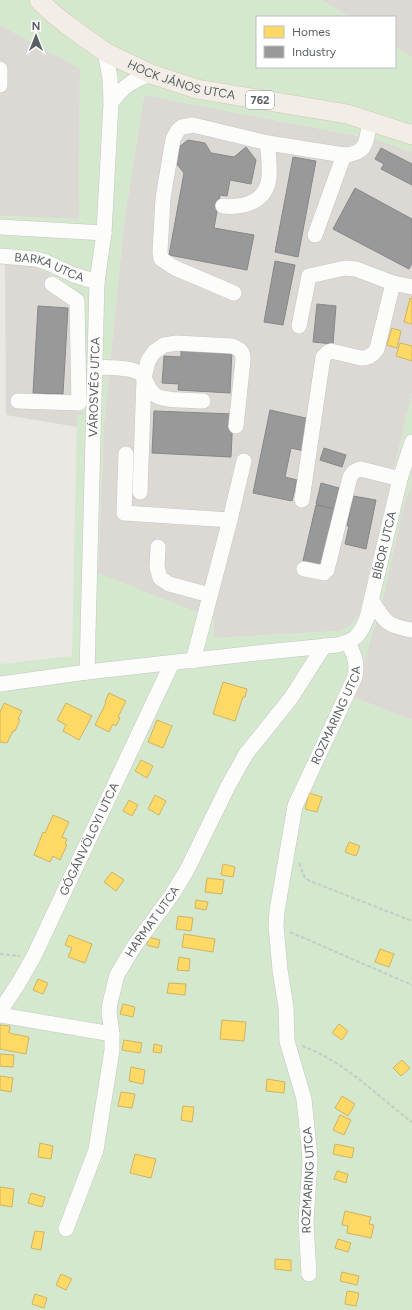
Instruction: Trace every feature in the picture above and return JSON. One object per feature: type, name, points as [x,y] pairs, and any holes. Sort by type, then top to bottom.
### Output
[{"type":"main road","name":"HOCK JÁNOS UTCA","points":[[39,0],[66,24],[105,52],[151,74],[197,89],[347,114],[412,134]]},
{"type":"street","name":"VÁROSVÉG UTCA","points":[[87,672],[97,282],[104,233],[111,103],[110,78],[105,52]]},
{"type":"street","points":[[0,69],[0,86]]},
{"type":"street","points":[[111,103],[125,87],[140,77],[151,74]]},
{"type":"street","points":[[234,293],[175,268],[161,259],[160,252],[163,198],[173,139],[178,130],[182,127],[192,125],[268,143],[344,155],[354,154],[360,151],[364,146],[370,121]]},
{"type":"street","points":[[223,206],[233,207],[249,204],[262,195],[269,178],[268,143]]},
{"type":"street","points":[[316,235],[344,155]]},
{"type":"street","points":[[0,227],[104,233]]},
{"type":"street","name":"BARKA UTCA","points":[[0,256],[36,259],[74,275],[97,282]]},
{"type":"street","points":[[299,326],[309,276],[345,268],[356,269],[412,287]]},
{"type":"street","points":[[302,500],[323,357],[331,351],[366,358],[375,352],[393,282]]},
{"type":"street","points":[[18,401],[79,403],[77,301],[52,284]]},
{"type":"street","points":[[140,492],[144,378],[148,361],[154,352],[164,345],[177,343],[224,345],[240,349],[243,354],[243,360],[236,426]]},
{"type":"street","points":[[95,367],[133,370],[140,373],[151,392],[158,397],[203,401]]},
{"type":"street","points":[[79,386],[94,387]]},
{"type":"street","name":"BÍBOR UTCA","points":[[348,642],[356,637],[367,618],[398,508],[400,479],[411,451]]},
{"type":"street","points":[[126,454],[124,513],[230,520]]},
{"type":"street","points":[[193,661],[244,461]]},
{"type":"street","points":[[304,569],[324,573],[328,570],[352,472],[361,469],[400,479]]},
{"type":"street","points":[[158,547],[157,567],[160,578],[169,584],[210,595]]},
{"type":"street","points":[[372,601],[384,620],[391,626],[412,630]]},
{"type":"street","points":[[0,684],[87,672],[324,646],[348,642]]},
{"type":"street","name":"ROZMARING UTCA","points":[[309,1274],[306,1222],[310,1161],[309,1147],[304,1099],[287,1042],[286,1007],[280,970],[276,926],[277,911],[295,806],[357,671],[356,662],[348,642]]},
{"type":"street","name":"HARMAT UTCA","points":[[66,1229],[96,1150],[112,1050],[112,1034],[109,1012],[117,975],[133,948],[188,870],[228,786],[246,754],[291,698],[324,646]]},
{"type":"street","name":"GÓGÁNVÖLGYI UTCA","points":[[0,1012],[33,958],[172,663]]},
{"type":"street","points":[[0,1015],[112,1034]]},
{"type":"path","points":[[288,846],[301,867],[305,878],[412,921]]},
{"type":"path","points":[[276,926],[412,985]]},
{"type":"path","points":[[0,954],[11,954],[33,958]]},
{"type":"path","points":[[287,1042],[316,1051],[338,1063],[412,1122]]},
{"type":"shaded area","points":[[322,0],[412,0],[412,57],[396,48],[396,16],[347,16]]},
{"type":"shaded area","points":[[0,25],[80,68],[79,219],[0,216]]},
{"type":"shaded area","points":[[144,95],[379,140],[412,152],[412,393],[360,612],[355,622],[350,627],[339,631],[214,638],[214,618],[98,574],[104,423],[124,222]]},
{"type":"shaded area","points":[[5,263],[29,263],[85,294],[86,358],[83,415],[77,415],[77,427],[6,415]]},
{"type":"shaded area","points":[[412,483],[412,720],[353,697],[382,603],[404,504]]},
{"type":"green space","points":[[0,0],[322,0],[347,16],[256,16],[256,68],[396,68],[396,48],[412,57],[412,152],[379,140],[144,95],[124,222],[104,423],[98,573],[214,618],[214,638],[339,631],[346,628],[354,622],[360,612],[412,393],[412,483],[404,504],[382,603],[353,697],[412,720],[412,1310],[0,1310],[0,664],[72,656],[77,415],[83,415],[86,358],[84,294],[29,263],[0,263],[0,216],[79,219],[80,69],[0,25]]},
{"type":"building: Homes","points":[[410,298],[412,299],[412,324],[404,322]]},
{"type":"building: Homes","points":[[392,328],[401,331],[397,348],[387,345]]},
{"type":"building: Homes","points":[[400,343],[412,346],[412,361],[396,356]]},
{"type":"building: Homes","points":[[223,682],[247,689],[235,721],[213,714]]},
{"type":"building: Homes","points":[[109,693],[126,701],[118,717],[120,718],[116,726],[113,724],[109,732],[95,725],[106,703],[105,702]]},
{"type":"building: Homes","points":[[4,703],[22,711],[15,731],[13,731],[7,743],[0,742],[0,712]]},
{"type":"building: Homes","points":[[66,703],[92,716],[79,740],[63,731],[66,725],[57,720]]},
{"type":"building: Homes","points":[[157,720],[172,726],[163,748],[148,742]]},
{"type":"building: Homes","points":[[141,760],[153,766],[147,778],[135,771]]},
{"type":"building: Homes","points":[[309,793],[322,797],[317,812],[305,809]]},
{"type":"building: Homes","points":[[155,795],[166,801],[159,815],[148,809]]},
{"type":"building: Homes","points":[[129,800],[138,805],[132,816],[123,811]]},
{"type":"building: Homes","points":[[53,815],[69,822],[62,837],[67,839],[65,844],[67,845],[60,860],[53,856],[50,862],[34,855],[43,832],[45,833]]},
{"type":"building: Homes","points":[[349,842],[360,846],[356,856],[345,852]]},
{"type":"building: Homes","points":[[223,864],[235,867],[233,877],[221,875]]},
{"type":"building: Homes","points":[[112,872],[124,880],[116,891],[104,882]]},
{"type":"building: Homes","points":[[207,878],[224,880],[222,894],[205,892]]},
{"type":"building: Homes","points":[[196,900],[208,902],[206,910],[195,908]]},
{"type":"building: Homes","points":[[178,916],[193,918],[191,931],[176,929]]},
{"type":"building: Homes","points":[[184,934],[215,939],[213,952],[182,947]]},
{"type":"building: Homes","points":[[69,935],[92,944],[85,963],[68,957],[72,948],[65,945]]},
{"type":"building: Homes","points":[[148,937],[160,940],[158,948],[147,945]]},
{"type":"building: Homes","points":[[380,949],[394,954],[389,967],[375,962]]},
{"type":"building: Homes","points":[[179,957],[190,959],[189,971],[177,970]]},
{"type":"building: Homes","points":[[38,979],[48,983],[43,994],[33,990]]},
{"type":"building: Homes","points":[[169,983],[186,984],[185,995],[167,993]]},
{"type":"building: Homes","points":[[123,1004],[135,1007],[133,1017],[120,1014]]},
{"type":"building: Homes","points":[[222,1020],[246,1022],[244,1041],[220,1039]]},
{"type":"building: Homes","points":[[339,1024],[348,1031],[342,1040],[332,1033]]},
{"type":"building: Homes","points":[[0,1025],[10,1026],[9,1033],[29,1037],[26,1054],[0,1049]]},
{"type":"building: Homes","points":[[124,1040],[142,1043],[140,1053],[122,1050]]},
{"type":"building: Homes","points":[[154,1044],[162,1046],[161,1053],[153,1052]]},
{"type":"building: Homes","points":[[0,1054],[14,1055],[13,1067],[0,1066]]},
{"type":"building: Homes","points":[[402,1060],[410,1068],[401,1076],[393,1068]]},
{"type":"building: Homes","points":[[131,1067],[145,1070],[143,1084],[129,1081]]},
{"type":"building: Homes","points":[[0,1076],[13,1078],[11,1092],[0,1090]]},
{"type":"building: Homes","points":[[267,1079],[285,1082],[284,1093],[266,1091]]},
{"type":"building: Homes","points":[[121,1092],[135,1094],[132,1108],[118,1106]]},
{"type":"building: Homes","points":[[342,1096],[355,1104],[348,1116],[335,1108]]},
{"type":"building: Homes","points":[[183,1106],[194,1107],[192,1122],[181,1120]]},
{"type":"building: Homes","points":[[340,1115],[351,1120],[344,1135],[333,1130]]},
{"type":"building: Homes","points":[[40,1143],[53,1146],[51,1159],[38,1157]]},
{"type":"building: Homes","points":[[335,1144],[354,1148],[352,1158],[333,1154]]},
{"type":"building: Homes","points":[[135,1154],[156,1159],[151,1178],[130,1173]]},
{"type":"building: Homes","points":[[337,1171],[348,1174],[346,1183],[334,1179]]},
{"type":"building: Homes","points":[[0,1187],[14,1189],[12,1207],[0,1205]]},
{"type":"building: Homes","points":[[31,1193],[45,1197],[42,1207],[28,1203]]},
{"type":"building: Homes","points":[[345,1211],[371,1217],[369,1224],[374,1225],[371,1238],[347,1233],[348,1226],[342,1225]]},
{"type":"building: Homes","points":[[35,1231],[44,1232],[41,1250],[31,1248]]},
{"type":"building: Homes","points":[[338,1239],[351,1243],[348,1252],[335,1248]]},
{"type":"building: Homes","points":[[275,1259],[291,1260],[291,1271],[275,1269]]},
{"type":"building: Homes","points":[[342,1272],[359,1276],[357,1285],[340,1281]]},
{"type":"building: Homes","points":[[61,1274],[72,1279],[66,1290],[56,1285]]},
{"type":"building: Homes","points":[[347,1291],[359,1293],[356,1306],[345,1304]]},
{"type":"building: Homes","points":[[35,1294],[47,1298],[44,1308],[32,1304]]},
{"type":"building: Industry","points":[[188,140],[205,143],[211,153],[234,157],[246,147],[256,160],[251,184],[230,180],[227,196],[220,195],[214,228],[254,235],[247,270],[169,255],[184,173],[176,163],[179,147]]},
{"type":"building: Industry","points":[[381,148],[412,164],[412,185],[381,169],[384,164],[375,159]]},
{"type":"building: Industry","points":[[293,157],[316,161],[298,257],[275,252]]},
{"type":"building: Industry","points":[[355,188],[412,219],[412,263],[409,269],[333,229]]},
{"type":"building: Industry","points":[[275,261],[295,265],[283,325],[264,322]]},
{"type":"building: Industry","points":[[317,304],[336,306],[333,344],[313,342]]},
{"type":"building: Industry","points":[[38,306],[68,308],[63,394],[33,393]]},
{"type":"building: Industry","points":[[181,348],[232,351],[230,393],[178,390],[179,384],[162,383],[164,356],[181,357]]},
{"type":"building: Industry","points":[[270,410],[310,419],[304,451],[291,448],[285,477],[297,480],[292,501],[253,493]]},
{"type":"building: Industry","points":[[154,411],[233,414],[231,457],[152,453]]},
{"type":"building: Industry","points":[[324,448],[346,455],[342,467],[320,460]]},
{"type":"building: Industry","points":[[321,483],[339,488],[334,509],[316,504]]},
{"type":"building: Industry","points":[[353,496],[376,500],[366,549],[345,544]]},
{"type":"building: Industry","points":[[316,505],[334,509],[320,569],[302,565]]}]
